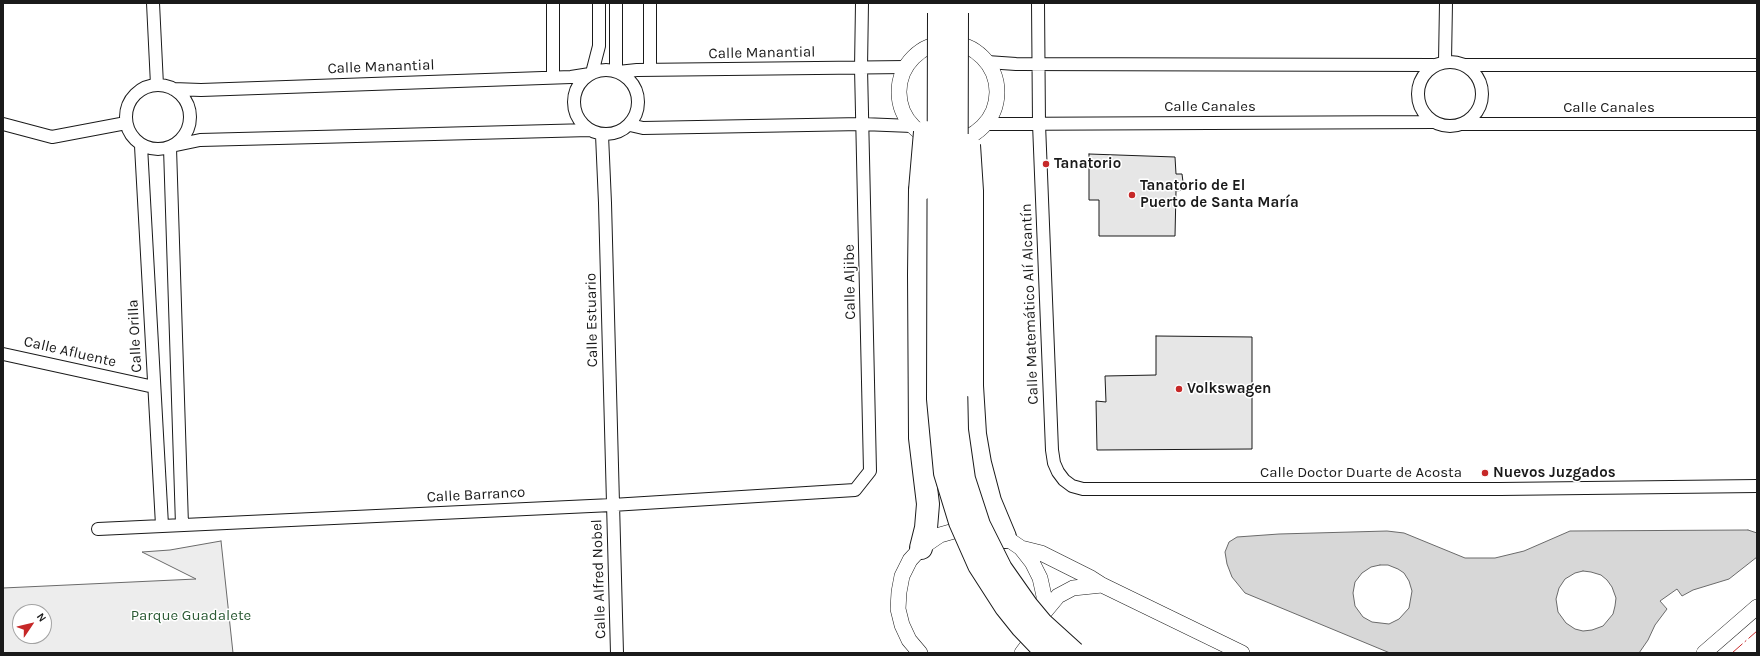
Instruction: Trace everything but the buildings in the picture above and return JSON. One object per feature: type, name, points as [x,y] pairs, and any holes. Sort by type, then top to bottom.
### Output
[{"type":"highway","points":[[948,8],[939,73],[938,399],[939,428],[945,473],[960,522],[979,565],[1006,607],[1022,627],[1047,653]]},
{"type":"highway","points":[[948,8],[958,88],[956,191],[956,383],[957,430],[964,479],[979,525],[1001,569],[1027,606],[1042,624],[1074,653]]},
{"type":"highway","points":[[921,548],[926,528],[928,504],[920,438],[920,190],[928,100],[939,73]]},
{"type":"highway","points":[[958,88],[967,118],[972,191],[972,386],[975,434],[980,463],[990,501],[1013,542]]},
{"type":"street","points":[[153,3],[156,85]]},
{"type":"street","points":[[553,3],[554,77]]},
{"type":"street","points":[[591,73],[599,46],[599,3]]},
{"type":"street","points":[[616,3],[617,72]]},
{"type":"street","points":[[650,3],[650,70]]},
{"type":"street","name":"Calle Aljibe","points":[[855,490],[870,471],[861,68],[862,3]]},
{"type":"street","name":"Calle Matemático Alí Alcantín","points":[[1038,3],[1039,124],[1052,450],[1054,463],[1064,480]]},
{"type":"street","points":[[1445,61],[1446,3]]},
{"type":"street","points":[[952,43],[965,46],[977,52],[987,62],[994,73],[997,86],[997,99],[993,112],[986,124],[976,133],[964,139],[950,142],[936,140],[923,135],[912,126],[905,116],[900,104],[899,91],[901,78],[906,67],[914,56],[925,48],[938,44],[952,43]]},
{"type":"street","points":[[987,62],[1038,64],[1433,65],[1445,61],[1465,64],[1757,65]]},
{"type":"street","points":[[1433,65],[1423,75],[1417,92],[1418,99],[1423,112],[1433,122],[1446,126],[1462,124],[1474,116],[1481,104],[1482,96],[1479,80],[1475,73],[1465,64]]},
{"type":"street","name":"Calle Manantial","points":[[617,72],[650,70],[906,67]]},
{"type":"street","points":[[600,70],[617,72],[631,81],[638,95],[638,111],[630,125],[617,133],[602,135],[590,130],[582,124],[577,116],[574,102],[577,88],[582,80],[591,73],[600,70]]},
{"type":"street","name":"Calle Manantial","points":[[173,89],[201,90],[554,77],[591,73]]},
{"type":"street","points":[[182,525],[173,146],[186,133],[190,120],[187,104],[183,96],[173,89],[156,85],[141,89],[131,99],[126,109],[126,123],[131,136],[141,146],[154,150],[173,146],[200,140],[590,130]]},
{"type":"street","name":"Calle Canales","points":[[986,124],[1433,122]]},
{"type":"street","points":[[3,124],[52,138],[126,123]]},
{"type":"street","points":[[630,125],[643,128],[862,124],[912,126]]},
{"type":"street","name":"Calle Canales","points":[[1462,124],[1757,124]]},
{"type":"street","name":"Calle Estuario","points":[[602,135],[612,505]]},
{"type":"street","name":"Calle Orilla","points":[[141,146],[162,525]]},
{"type":"street","name":"Calle Afluente","points":[[3,354],[154,388]]},
{"type":"street","name":"Calle Doctor Duarte de Acosta","points":[[1064,480],[1072,486],[1084,489],[1486,489],[1757,486]]},
{"type":"street","name":"Calle Barranco","points":[[98,529],[612,505],[855,490]]},
{"type":"street","name":"Calle Alfred Nobel","points":[[612,505],[617,653]]},
{"type":"street","points":[[920,653],[910,640],[902,625],[898,609],[898,598],[902,576],[910,560],[921,548],[940,535],[961,529],[984,529],[1041,553],[1092,578],[1102,585],[1242,653]]},
{"type":"street","points":[[1013,542],[1032,562],[1040,578],[1044,596],[1043,614],[1037,634],[1022,653]]},
{"type":"street","points":[[1043,614],[1058,596],[1073,588],[1102,585]]},
{"type":"street","points":[[1704,653],[1757,608]]},
{"type":"shaded area","points":[[1748,530],[1757,533],[1757,557],[1729,579],[1693,590],[1682,596],[1677,589],[1660,601],[1667,609],[1655,625],[1648,640],[1639,653],[1390,653],[1245,593],[1232,577],[1227,564],[1225,552],[1229,542],[1237,537],[1279,534],[1387,531],[1404,533],[1465,558],[1495,558],[1524,551],[1570,531]],"holes":[[[1388,565],[1404,573],[1409,581],[1412,591],[1409,608],[1399,619],[1389,624],[1372,622],[1363,617],[1355,606],[1353,593],[1355,582],[1362,573],[1371,567]],[[1583,571],[1601,575],[1612,587],[1616,598],[1613,614],[1603,626],[1592,630],[1583,631],[1575,629],[1566,623],[1558,612],[1556,599],[1559,588],[1565,579],[1575,573]]]},
{"type":"shaded area","name":"Parque Guadalete","points":[[221,541],[233,653],[3,653],[3,588],[196,579],[142,552],[170,550]]},
{"type":"power","points":[[1732,653],[1757,631]]},
{"type":"place","name":"Tanatorio","points":[[1046,164]]},
{"type":"place","name":"Tanatorio de El Puerto de Santa María","points":[[1132,195]]},
{"type":"place","name":"Volkswagen","points":[[1179,389]]},
{"type":"place","name":"Nuevos Juzgados","points":[[1485,473]]}]
